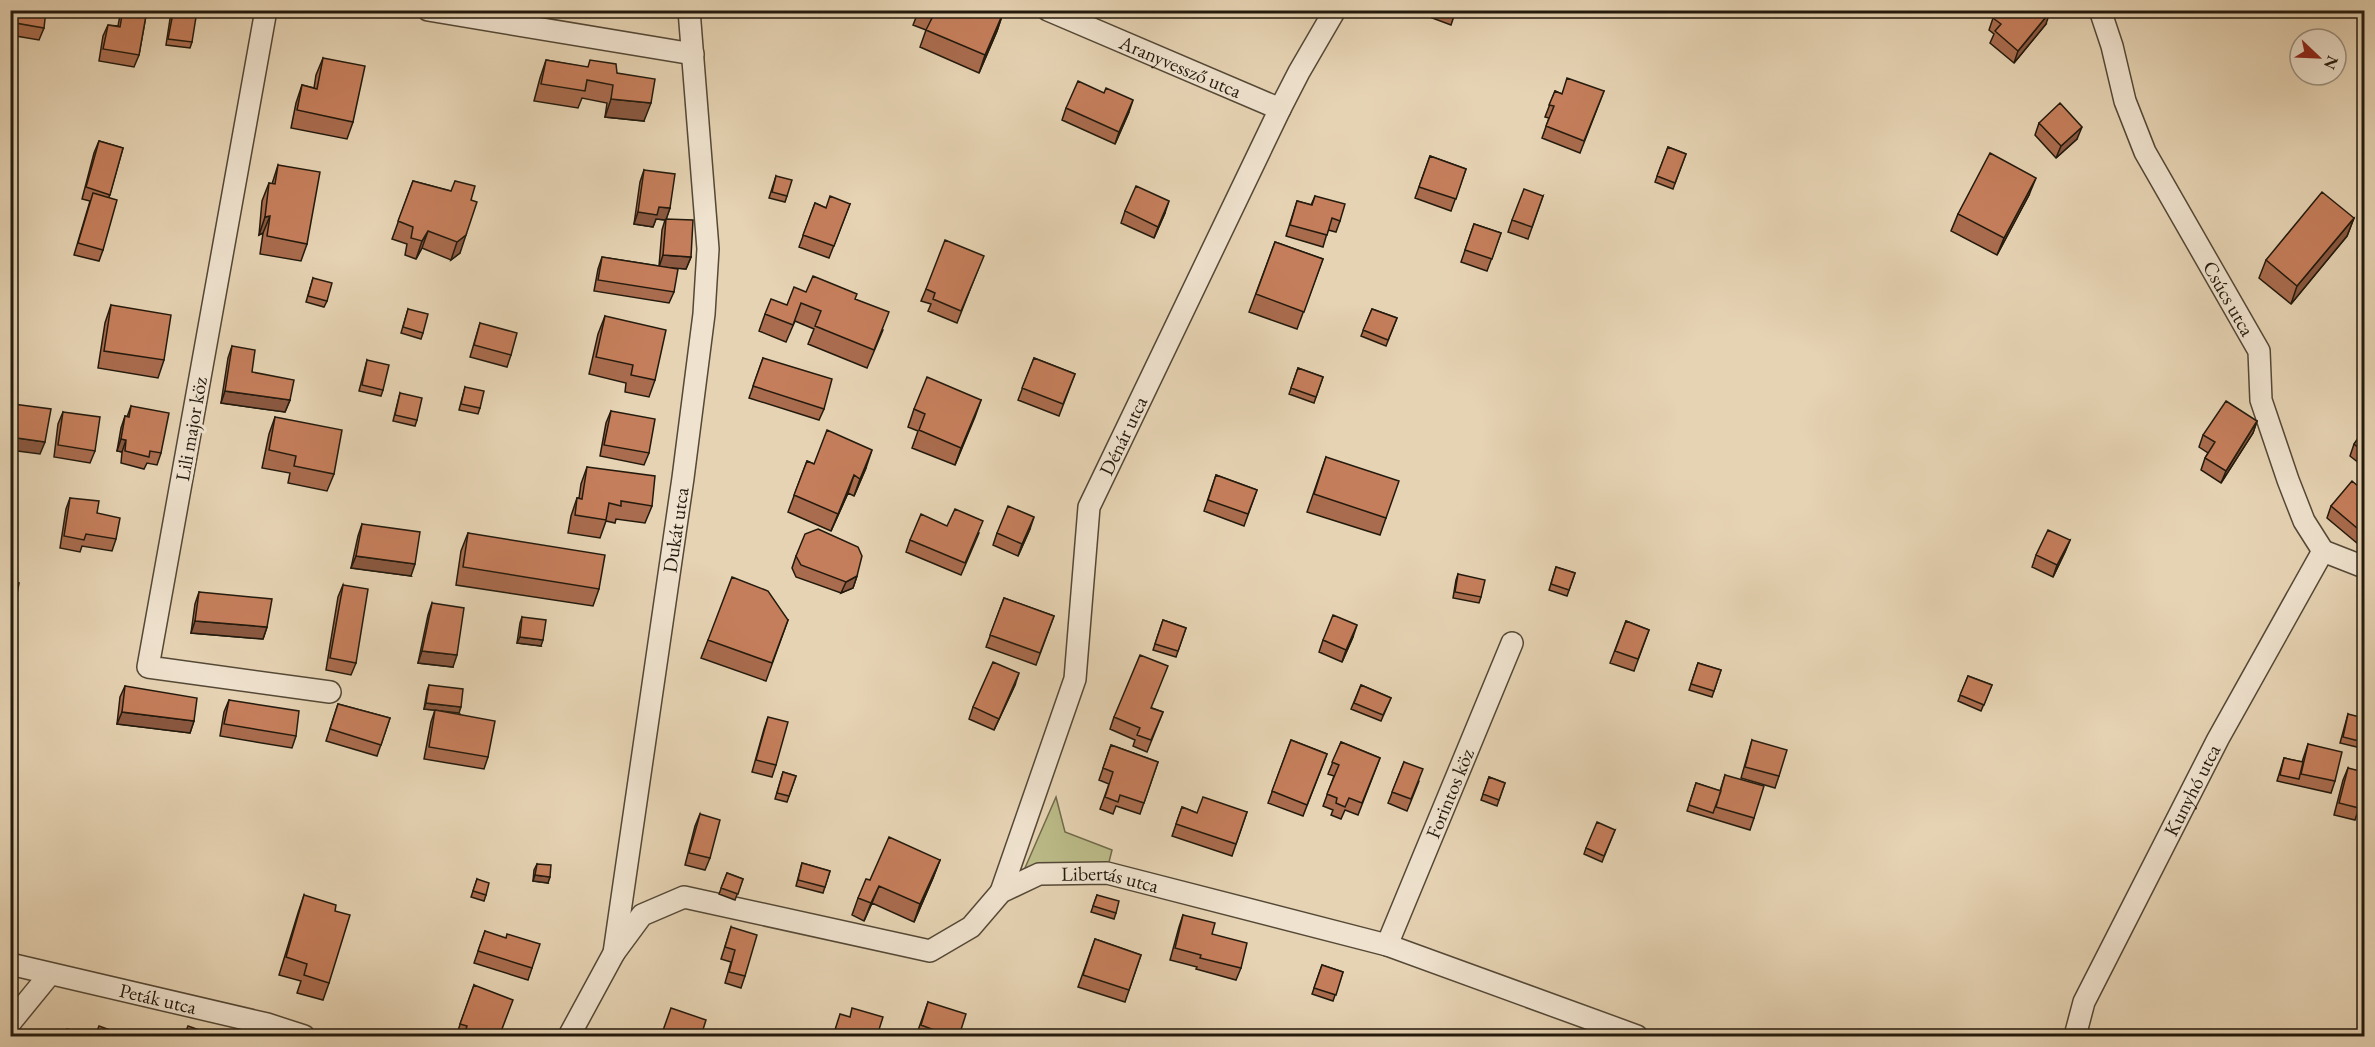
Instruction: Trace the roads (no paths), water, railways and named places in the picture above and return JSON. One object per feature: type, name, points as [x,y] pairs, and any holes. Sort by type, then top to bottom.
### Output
[{"type":"street","name":"Lili major köz","points":[[266,10],[148,667],[330,692]]},
{"type":"street","points":[[428,10],[693,54]]},
{"type":"street","name":"Dukát utca","points":[[569,1036],[614,953],[704,314],[708,249],[689,10]]},
{"type":"street","name":"Aranyvessző utca","points":[[1048,10],[1280,109]]},
{"type":"street","name":"Dénár utca","points":[[1001,892],[1074,679],[1089,507],[1280,109],[1335,10]]},
{"type":"street","name":"Csúcs utca","points":[[2100,10],[2112,46],[2125,100],[2145,152],[2259,351],[2261,400],[2304,521],[2324,551]]},
{"type":"street","points":[[2324,551],[2364,567]]},
{"type":"street","name":"Kunyhó utca","points":[[2075,1036],[2084,1002],[2218,739],[2324,551]]},
{"type":"street","name":"Forintos köz","points":[[1387,945],[1512,643]]},
{"type":"street","name":"Libertás utca","points":[[614,953],[642,915],[684,897],[930,951],[971,927],[1001,892],[1039,874],[1107,873],[1387,945],[1637,1036]]},
{"type":"street","name":"Peták utca","points":[[10,964],[267,1024],[304,1036]]},
{"type":"street","points":[[10,1023],[50,974]]}]
